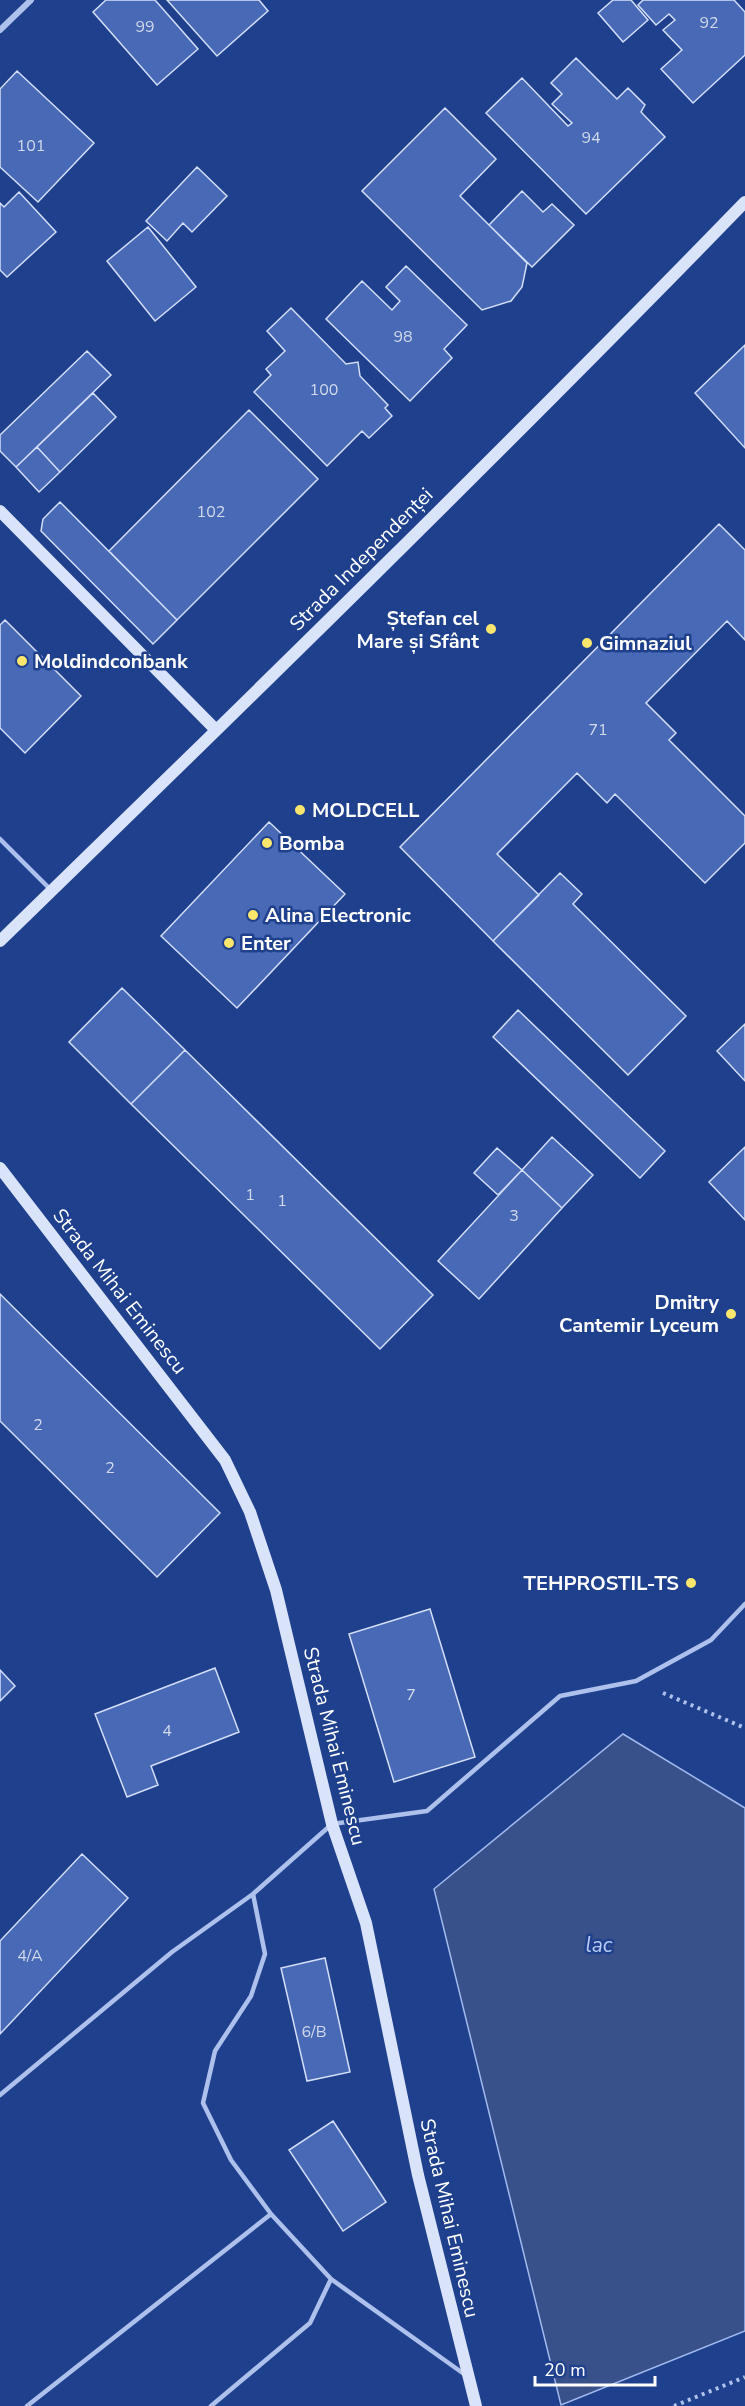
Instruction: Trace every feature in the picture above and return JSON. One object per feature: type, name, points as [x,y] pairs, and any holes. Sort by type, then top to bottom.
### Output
[{"type":"street","points":[[0,30],[31,0]]},
{"type":"street","name":"Strada Independenței","points":[[0,941],[608,342],[745,202]]},
{"type":"street","points":[[0,511],[216,730]]},
{"type":"street","name":"Strada Mihai Eminescu","points":[[0,1168],[225,1460],[250,1512],[276,1590],[332,1824],[366,1923],[418,2175],[476,2406]]},
{"type":"lane","points":[[0,839],[52,891]]},
{"type":"lane","points":[[0,2095],[172,1952],[254,1894],[332,1824],[427,1811],[560,1696],[636,1681],[711,1640],[745,1604]]},
{"type":"lane","points":[[254,1894],[265,1954],[251,1996],[215,2051],[203,2103],[231,2160],[271,2214],[331,2279],[468,2376]]},
{"type":"lane","points":[[27,2406],[271,2214]]},
{"type":"lane","points":[[211,2406],[310,2323],[331,2279]]},
{"type":"path","points":[[636,1681],[745,1728]]},
{"type":"path","points":[[674,2406],[745,2376]]},
{"type":"water","name":"lac","points":[[623,1734],[745,1808],[745,2331],[561,2405],[434,1889]]},
{"type":"building","points":[[106,0],[155,0],[198,49],[157,85],[93,12]]},
{"type":"building","points":[[167,0],[259,0],[268,11],[217,56]]},
{"type":"building","points":[[613,0],[631,0],[648,20],[623,42],[598,13]]},
{"type":"building","points":[[643,0],[734,0],[745,12],[745,55],[693,103],[661,69],[682,50],[663,30],[675,20],[669,14],[656,25],[638,5]]},
{"type":"building","points":[[576,58],[617,99],[628,88],[645,105],[641,112],[665,137],[586,214],[486,113],[522,78],[568,126],[572,123],[552,104],[562,94],[551,83]]},
{"type":"building","points":[[17,71],[94,143],[38,202],[0,167],[0,89]]},
{"type":"building","points":[[445,108],[496,159],[460,196],[527,263],[522,287],[511,301],[482,310],[362,191]]},
{"type":"building","points":[[197,167],[227,196],[192,232],[183,223],[167,241],[146,221]]},
{"type":"building","points":[[522,191],[543,212],[552,204],[574,225],[532,267],[489,225]]},
{"type":"building","points":[[19,192],[56,232],[7,277],[0,270],[0,203],[4,207]]},
{"type":"building","points":[[148,227],[196,287],[155,321],[107,261]]},
{"type":"building","points":[[406,266],[467,325],[444,349],[452,358],[410,401],[326,319],[362,281],[392,310],[400,301],[386,287]]},
{"type":"building","points":[[291,308],[346,364],[358,362],[360,376],[388,405],[385,408],[392,416],[369,438],[362,431],[327,466],[254,392],[271,375],[266,369],[285,351],[267,331]]},
{"type":"building","points":[[745,345],[745,448],[695,393]]},
{"type":"building","points":[[87,351],[111,375],[16,467],[0,451],[0,435]]},
{"type":"building","points":[[93,393],[116,417],[60,472],[37,447]]},
{"type":"building","points":[[249,410],[318,479],[177,620],[109,551]]},
{"type":"building","points":[[37,447],[60,472],[39,492],[16,467]]},
{"type":"building","points":[[60,502],[177,620],[153,644],[41,531],[43,519]]},
{"type":"building","points":[[719,524],[745,550],[745,640],[727,621],[646,703],[676,733],[669,740],[745,816],[745,843],[705,883],[615,794],[607,803],[577,773],[497,854],[539,895],[493,941],[400,847]]},
{"type":"building","name":"Moldindconbank","points":[[5,620],[81,696],[25,753],[0,728],[0,625]]},
{"type":"building","name":"Alina Electronic","points":[[269,822],[345,894],[237,1008],[161,936]]},
{"type":"building","points":[[560,873],[582,894],[573,904],[686,1016],[628,1075],[493,941]]},
{"type":"building","points":[[122,988],[185,1050],[131,1104],[69,1042]]},
{"type":"building","points":[[518,1010],[665,1151],[640,1178],[493,1037]]},
{"type":"building","points":[[745,1024],[745,1081],[717,1051]]},
{"type":"building","points":[[185,1050],[433,1295],[380,1349],[131,1104]]},
{"type":"building","points":[[552,1137],[593,1175],[562,1208],[522,1170]]},
{"type":"building","points":[[745,1147],[745,1220],[709,1182]]},
{"type":"building","points":[[497,1148],[522,1170],[498,1195],[474,1173]]},
{"type":"building","points":[[522,1170],[562,1208],[479,1299],[438,1261]]},
{"type":"building","points":[[0,1294],[220,1513],[157,1577],[0,1421]]},
{"type":"building","points":[[430,1609],[475,1757],[394,1782],[349,1634]]},
{"type":"building","points":[[215,1668],[239,1732],[151,1766],[158,1785],[127,1797],[95,1714]]},
{"type":"building","points":[[0,1670],[15,1686],[0,1701]]},
{"type":"building","points":[[82,1854],[128,1898],[0,2034],[0,1941]]},
{"type":"building","points":[[325,1958],[350,2072],[307,2081],[281,1968]]},
{"type":"building","points":[[333,2121],[386,2202],[343,2231],[289,2150]]},
{"type":"place","name":"Ștefan cel Mare și Sfânt","points":[[491,629]]},
{"type":"place","name":"Gimnaziul","points":[[587,643]]},
{"type":"place","name":"Moldindconbank","points":[[22,661]]},
{"type":"place","name":"MOLDCELL","points":[[300,810]]},
{"type":"place","name":"Bomba","points":[[267,843]]},
{"type":"place","name":"Alina Electronic","points":[[253,915]]},
{"type":"place","name":"Enter","points":[[229,943]]},
{"type":"place","name":"Dmitry Cantemir Lyceum","points":[[731,1314]]},
{"type":"place","name":"TEHPROSTIL-TS","points":[[691,1583]]}]
